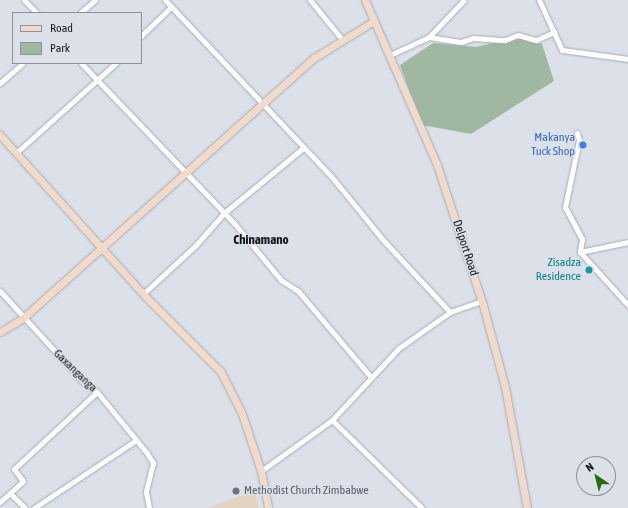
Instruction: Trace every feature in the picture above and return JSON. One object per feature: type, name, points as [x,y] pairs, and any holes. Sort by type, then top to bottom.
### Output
[{"type":"street","points":[[24,0],[36,12]]},
{"type":"street","points":[[81,12],[95,0]]},
{"type":"street","points":[[165,0],[260,104],[304,148],[450,312]]},
{"type":"street","points":[[310,0],[342,38]]},
{"type":"street","name":"Delport Road","points":[[365,0],[437,165],[482,301],[507,394],[527,508]]},
{"type":"street","points":[[390,55],[429,37],[464,0]]},
{"type":"street","points":[[539,0],[562,50],[628,59]]},
{"type":"street","points":[[142,35],[171,7]]},
{"type":"street","points":[[0,332],[23,318],[102,248],[184,170],[260,104],[342,38],[374,21]]},
{"type":"street","points":[[429,37],[461,42],[473,38],[505,40],[518,35],[536,40],[554,32]]},
{"type":"street","points":[[0,83],[22,64]]},
{"type":"street","points":[[82,64],[224,213],[281,280],[298,291],[338,335],[370,376]]},
{"type":"street","points":[[16,153],[98,82],[115,64]]},
{"type":"street","points":[[577,133],[577,150],[565,203],[582,239],[580,252]]},
{"type":"street","points":[[0,135],[143,294],[203,351],[232,387],[261,471],[268,508]]},
{"type":"street","points":[[143,294],[196,245],[224,213],[304,148]]},
{"type":"street","points":[[580,252],[628,242]]},
{"type":"street","points":[[580,252],[628,305]]},
{"type":"street","name":"Gaxanganga","points":[[0,291],[23,318],[97,392],[135,441],[147,453],[153,463],[146,492],[149,508]]},
{"type":"street","points":[[261,471],[332,420],[370,376],[399,348],[450,312],[482,301]]},
{"type":"street","points":[[0,502],[11,494],[22,481],[14,469],[97,392]]},
{"type":"street","points":[[332,420],[421,507]]},
{"type":"street","points":[[34,508],[135,441]]},
{"type":"street","points":[[11,494],[25,508]]},
{"type":"shaded area","points":[[255,491],[259,508],[207,508]]},
{"type":"green space","points":[[519,37],[542,44],[554,81],[471,134],[422,125],[400,65],[433,43],[476,47]]},
{"type":"place","name":"Makanya Tuck Shop","points":[[583,145]]},
{"type":"place","name":"Zisadza Residence","points":[[589,270]]},
{"type":"place","name":"Methodist Church Zimbabwe","points":[[236,491]]},
{"type":"district","name":"Chinamano","points":[[261,240]]}]
